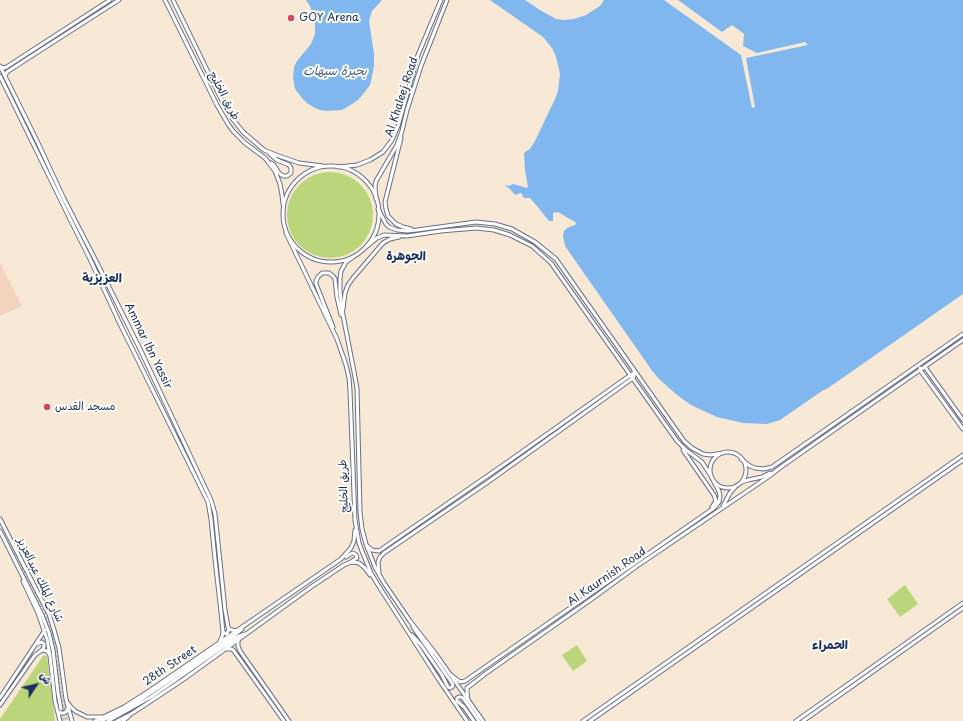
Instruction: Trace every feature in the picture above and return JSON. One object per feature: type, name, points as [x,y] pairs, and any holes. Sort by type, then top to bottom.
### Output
[{"type":"street","points":[[0,66],[5,68],[110,0]]},
{"type":"street","points":[[5,78],[7,72],[118,0]]},
{"type":"street","name":"طريق الخليج","points":[[165,0],[225,120],[239,138],[265,158],[275,171],[280,184],[283,212]]},
{"type":"street","name":"طريق الخليج","points":[[173,0],[222,101],[232,118],[243,132],[264,150],[295,162],[326,167]]},
{"type":"street","points":[[441,0],[418,55],[392,140],[383,152],[370,160],[357,165],[326,167],[311,170],[295,182],[284,202],[283,219],[286,233],[293,244],[303,254],[314,260],[327,262],[340,262],[353,257],[377,238],[384,236],[403,236],[476,228],[510,234],[532,246],[551,263],[632,374],[633,378],[677,440],[716,499],[710,510]]},
{"type":"street","name":"Al Khaleej Road","points":[[376,199],[376,181],[397,145],[417,78],[447,0]]},
{"type":"street","name":"Ammar Ibn Yassir","points":[[0,66],[64,199],[140,349],[211,500],[216,514],[227,624],[229,629]]},
{"type":"street","name":"Ammar Ibn Yassir","points":[[0,76],[208,502],[223,632]]},
{"type":"street","points":[[402,131],[385,202],[386,209],[388,216],[396,224],[417,230]]},
{"type":"street","points":[[264,150],[277,160],[289,164],[291,173],[287,176],[283,176],[274,165],[265,158]]},
{"type":"street","points":[[339,167],[351,171],[362,178],[376,199],[378,210],[376,229],[367,246]]},
{"type":"street","points":[[378,210],[384,221],[389,227],[392,228],[417,230],[476,222],[495,224],[512,229],[535,242],[556,259],[681,437],[696,451],[703,454],[710,455],[728,452],[733,453],[750,466],[758,469],[772,467],[963,334]]},
{"type":"street","points":[[441,232],[439,230],[444,226]]},
{"type":"street","name":"طريق الخليج","points":[[286,233],[337,339],[346,365],[350,391],[355,520],[360,547],[378,585],[467,721]]},
{"type":"street","points":[[343,315],[345,293],[353,278],[383,243],[390,239],[403,236]]},
{"type":"street","name":"طريق الخليج","points":[[353,257],[346,262],[340,274],[340,292],[346,332],[356,377],[360,512],[362,529],[372,560],[379,575],[483,721]]},
{"type":"street","points":[[337,339],[316,284],[318,277],[322,273],[329,273],[334,276],[338,305],[346,332]]},
{"type":"street","points":[[721,509],[730,493],[737,485],[748,480],[762,477],[781,467],[963,340]]},
{"type":"street","points":[[919,364],[925,367],[963,420]]},
{"type":"street","points":[[919,364],[920,370],[963,429]]},
{"type":"street","points":[[367,546],[372,550],[379,551],[632,374],[633,369]]},
{"type":"street","points":[[632,374],[639,377]]},
{"type":"street","points":[[379,575],[378,562],[384,553],[633,378]]},
{"type":"street","points":[[677,440],[686,450],[702,462],[719,491],[720,498],[718,504],[710,510]]},
{"type":"street","points":[[711,476],[710,471],[713,460],[723,453]]},
{"type":"street","points":[[583,721],[963,455]]},
{"type":"street","points":[[740,483],[745,474],[744,463],[741,459]]},
{"type":"street","points":[[590,721],[963,460]]},
{"type":"street","name":"Al Kaurnish Road","points":[[468,700],[467,688],[485,674],[781,467]]},
{"type":"street","points":[[714,482],[728,488],[737,485]]},
{"type":"street","points":[[885,514],[902,498]]},
{"type":"street","name":"Al Kaurnish Road","points":[[451,675],[459,681],[464,682],[710,510]]},
{"type":"street","name":"شارع الملك عبدالعزيز","points":[[0,519],[49,614],[59,648],[66,699],[72,721]]},
{"type":"street","name":"28th Street","points":[[95,721],[130,703],[152,689],[341,559],[350,551],[353,545],[355,537],[355,520]]},
{"type":"street","name":"شارع الملك عبدالعزيز","points":[[0,531],[42,615],[49,633],[53,650],[61,709]]},
{"type":"street","points":[[379,551],[377,553],[378,555],[384,553]]},
{"type":"street","points":[[341,559],[352,553],[355,554],[357,558],[351,562]]},
{"type":"street","points":[[811,566],[822,553]]},
{"type":"street","points":[[11,554],[45,630],[59,721]]},
{"type":"street","points":[[351,562],[356,562],[362,565],[378,585]]},
{"type":"street","name":"28th Street","points":[[117,721],[145,705],[226,649],[311,587],[351,562]]},
{"type":"street","points":[[796,721],[963,603]]},
{"type":"street","points":[[559,622],[574,609],[573,605]]},
{"type":"street","points":[[803,721],[963,608]]},
{"type":"street","points":[[404,612],[414,629],[452,683],[452,688],[448,688],[444,678],[421,645],[405,627]]},
{"type":"street","name":"28th Street","points":[[101,721],[130,706],[155,690],[236,635],[252,620]]},
{"type":"street","points":[[704,642],[720,625]]},
{"type":"street","points":[[218,644],[223,632],[227,634],[229,629],[237,631]]},
{"type":"street","name":"28th Street","points":[[108,721],[143,702],[237,637],[253,629]]},
{"type":"street","points":[[0,698],[45,630]]},
{"type":"street","points":[[238,640],[239,648],[289,721]]},
{"type":"street","points":[[0,705],[35,655],[44,647],[42,642],[36,644]]},
{"type":"street","points":[[226,649],[229,648],[234,651],[284,721]]},
{"type":"street","points":[[234,651],[234,648],[239,648]]},
{"type":"street","points":[[42,650],[47,651],[50,656]]},
{"type":"street","points":[[871,674],[892,654]]},
{"type":"street","points":[[485,674],[485,671],[497,659]]},
{"type":"street","points":[[847,690],[863,674]]},
{"type":"street","points":[[626,696],[635,684]]},
{"type":"street","points":[[474,721],[457,701],[458,697],[461,696],[463,698],[479,721]]},
{"type":"street","points":[[55,701],[59,712],[62,714],[67,711],[66,699]]},
{"type":"street","points":[[66,699],[70,706],[80,714],[87,717],[104,716]]},
{"type":"street","points":[[123,721],[131,714]]},
{"type":"shaded area","points":[[0,262],[22,306],[0,316]]},
{"type":"green space","points":[[330,172],[347,175],[361,184],[370,198],[373,215],[370,232],[361,246],[347,255],[330,258],[313,255],[299,246],[290,232],[287,215],[290,198],[299,184],[313,175]]},
{"type":"green space","points":[[905,585],[918,604],[900,617],[887,599]]},
{"type":"green space","points":[[577,645],[587,661],[573,671],[562,655]]},
{"type":"green space","points":[[45,655],[47,657],[55,721],[0,721],[0,719]]},
{"type":"water","name":"بحيرة سيهات","points":[[306,0],[382,0],[372,11],[369,21],[374,54],[374,66],[370,85],[358,100],[342,110],[327,111],[313,107],[302,98],[295,89],[293,78],[294,67],[311,44],[315,34],[313,16],[310,6]]},
{"type":"water","points":[[490,0],[525,0],[556,19],[563,20],[574,19],[586,15],[600,6],[604,0],[664,0],[741,55],[752,108],[755,107],[746,58],[808,45],[805,42],[757,53],[743,46],[744,34],[732,25],[722,32],[678,0],[963,0],[963,294],[780,420],[767,424],[743,423],[717,417],[691,405],[677,395],[653,372],[565,246],[563,236],[564,231],[575,225],[575,222],[558,212],[553,213],[553,221],[549,221],[530,198],[524,198],[521,193],[515,195],[504,185],[509,186],[513,184],[528,187],[524,154],[530,149],[535,141],[555,99],[558,91],[560,74],[555,54],[543,37]]},
{"type":"tunnel","points":[[11,543],[50,625],[56,648],[60,689],[67,721]]},
{"type":"tunnel","points":[[61,709],[64,721]]},
{"type":"place","name":"GOY Arena","points":[[291,18]]},
{"type":"place","name":"مسجد القدس","points":[[47,407]]},
{"type":"district","name":"الجوهرة","points":[[406,257]]},
{"type":"district","name":"العزيزية","points":[[102,279]]},
{"type":"district","name":"الحمراء","points":[[830,646]]}]
